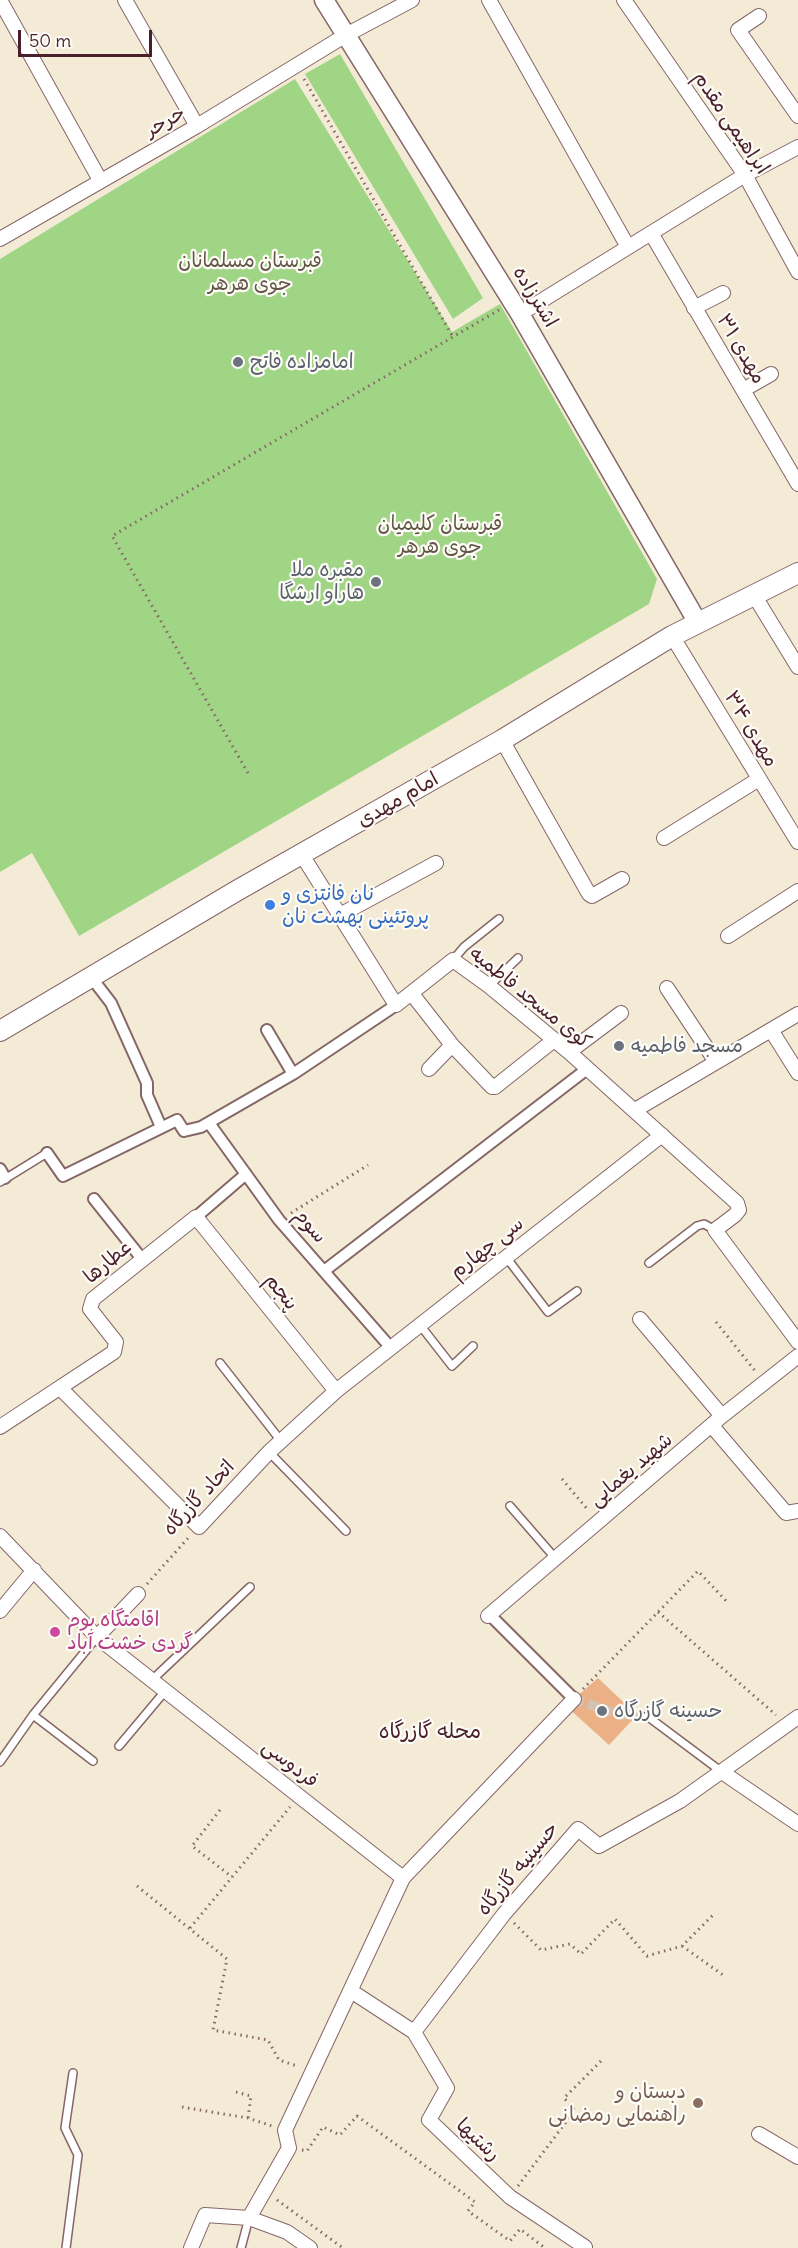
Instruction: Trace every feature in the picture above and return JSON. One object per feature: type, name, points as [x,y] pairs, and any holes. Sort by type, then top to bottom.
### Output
[{"type":"main road","name":"امام مهدی","points":[[0,1031],[502,740],[672,636],[798,573]]},
{"type":"street","points":[[0,0],[100,180]]},
{"type":"street","points":[[125,0],[197,126]]},
{"type":"street","name":"اشترزاده","points":[[324,0],[516,308],[698,623]]},
{"type":"street","name":"حرحر","points":[[0,239],[197,126],[346,35],[412,0]]},
{"type":"street","points":[[489,0],[628,247]]},
{"type":"street","name":"ابراهیمی مقدم","points":[[624,0],[744,175],[798,272]]},
{"type":"street","points":[[759,16],[738,30],[798,116]]},
{"type":"street","points":[[516,308],[651,234],[744,175],[798,147]]},
{"type":"street","name":"مهدی ۳۱","points":[[651,234],[743,390],[794,468],[798,484]]},
{"type":"street","points":[[694,308],[723,293]]},
{"type":"street","points":[[743,390],[771,374]]},
{"type":"street","points":[[754,595],[798,667]]},
{"type":"street","name":"مهدی ۳۴","points":[[672,636],[798,842]]},
{"type":"street","points":[[502,740],[589,894],[592,896],[622,879]]},
{"type":"street","points":[[664,838],[759,779]]},
{"type":"street","points":[[47,1153],[63,1176],[177,1120],[184,1131],[205,1125],[293,1074],[396,1005],[303,855]]},
{"type":"street","points":[[340,915],[436,864]]},
{"type":"street","points":[[728,936],[798,891]]},
{"type":"street","name":"کوی مسجد فاطمیه","points":[[396,1005],[453,960],[489,986],[569,1052],[737,1203],[739,1210],[715,1230]]},
{"type":"street","points":[[92,977],[115,1013],[147,1083],[147,1095],[161,1128]]},
{"type":"street","points":[[668,988],[716,1062]]},
{"type":"street","points":[[412,994],[452,1045],[489,1085],[495,1087],[554,1040]]},
{"type":"street","points":[[569,1052],[621,1013]]},
{"type":"street","points":[[635,1110],[798,1014]]},
{"type":"street","points":[[267,1030],[293,1074]]},
{"type":"street","points":[[771,1030],[798,1073]]},
{"type":"street","points":[[429,1069],[452,1045]]},
{"type":"street","points":[[324,1271],[587,1069]]},
{"type":"street","name":"سوم","points":[[205,1125],[246,1174],[279,1220],[392,1348]]},
{"type":"street","name":"سی چهارم","points":[[336,1391],[662,1135]]},
{"type":"street","name":"عطارها","points":[[60,1388],[114,1352],[116,1341],[90,1309],[93,1299],[246,1174]]},
{"type":"street","points":[[94,1199],[142,1259]]},
{"type":"street","name":"پنجم","points":[[196,1217],[336,1391]]},
{"type":"street","points":[[715,1230],[798,1341]]},
{"type":"street","points":[[640,1319],[786,1513],[798,1512]]},
{"type":"street","name":"شهید یغمایی","points":[[574,1699],[489,1616],[717,1421],[798,1356]]},
{"type":"street","points":[[0,1426],[60,1388],[199,1527]]},
{"type":"street","name":"اتحاد گازرگاه","points":[[199,1527],[269,1452],[336,1391]]},
{"type":"street","name":"فردوسی","points":[[0,1536],[97,1637],[403,1878]]},
{"type":"street","points":[[0,1611],[34,1570]]},
{"type":"street","points":[[97,1637],[138,1594]]},
{"type":"street","points":[[249,2218],[289,2148],[285,2130],[403,1878],[574,1699]]},
{"type":"street","points":[[792,1721],[722,1772],[798,1824]]},
{"type":"street","name":"حسینیه گازرگاه","points":[[414,2032],[504,1914],[578,1829],[599,1846],[680,1801],[722,1772]]},
{"type":"street","name":"رشتیها","points":[[351,1990],[414,2032],[447,2088],[429,2120],[510,2197],[586,2248]]},
{"type":"street","points":[[759,2134],[798,2157]]},
{"type":"street","points":[[191,2248],[205,2215],[249,2218],[287,2232],[310,2248]]},
{"type":"lane","points":[[453,960],[464,947],[499,919]]},
{"type":"lane","points":[[489,986],[518,958]]},
{"type":"lane","points":[[2,1177],[47,1153]]},
{"type":"lane","points":[[649,1263],[697,1226],[704,1224],[715,1230]]},
{"type":"lane","points":[[506,1257],[548,1312],[577,1291]]},
{"type":"lane","points":[[420,1325],[452,1366],[473,1346]]},
{"type":"lane","points":[[220,1363],[282,1441]]},
{"type":"lane","points":[[269,1452],[346,1531]]},
{"type":"lane","points":[[510,1506],[556,1559]]},
{"type":"lane","points":[[152,1680],[250,1587]]},
{"type":"lane","points":[[0,1762],[33,1715],[97,1637]]},
{"type":"lane","points":[[119,1746],[166,1690]]},
{"type":"lane","points":[[33,1715],[93,1761]]},
{"type":"lane","points":[[647,1716],[722,1772]]},
{"type":"lane","points":[[66,2248],[78,2155],[65,2128],[74,2073]]},
{"type":"lane","points":[[241,2248],[249,2218]]},
{"type":"path","points":[[296,66],[453,337]]},
{"type":"path","points":[[248,773],[112,536],[453,337],[516,308]]},
{"type":"path","points":[[279,1220],[368,1165]]},
{"type":"path","points":[[716,1322],[765,1382]]},
{"type":"path","points":[[562,1479],[598,1523]]},
{"type":"path","name":"اتحاد گازرگاه","points":[[138,1594],[199,1527]]},
{"type":"path","points":[[574,1699],[698,1571],[729,1604]]},
{"type":"path","points":[[657,1612],[792,1721]]},
{"type":"path","points":[[190,1928],[298,1796]]},
{"type":"path","points":[[220,1810],[192,1846],[232,1877]]},
{"type":"path","points":[[137,1886],[227,1959],[213,2030],[268,2040],[279,2060],[312,2072]]},
{"type":"path","points":[[504,1914],[541,1950],[570,1944],[581,1954],[615,1919],[647,1956],[682,1946],[712,1915]]},
{"type":"path","points":[[682,1946],[723,1975]]},
{"type":"path","points":[[510,2197],[575,2110],[564,2098],[601,2061]]},
{"type":"path","points":[[236,2092],[251,2096],[248,2118]]},
{"type":"path","points":[[182,2107],[248,2118],[285,2130]]},
{"type":"path","points":[[289,2148],[307,2151],[323,2127],[340,2135],[357,2116],[475,2202],[468,2211],[510,2241],[520,2229],[545,2248]]},
{"type":"path","points":[[265,2191],[344,2248]]},
{"type":"green space","points":[[340,54],[483,298],[453,319],[305,74]]},
{"type":"green space","points":[[295,79],[452,332],[500,304],[657,579],[649,604],[79,936],[32,853],[0,872],[0,259]]},
{"type":"building","name":"حسینه گازرگاه","points":[[598,1678],[637,1715],[609,1745],[566,1706]]},
{"type":"tunnel","points":[[574,1699],[627,1717],[647,1716]]},
{"type":"place","name":"امامزاده فاتح","points":[[238,362]]},
{"type":"place","name":"مقبره ملا هاراو ارشگا","points":[[376,582]]},
{"type":"place","name":"نان فانتزی و پروتئینی بهشت نان","points":[[270,905]]},
{"type":"place","name":"مسجد فاطمیه","points":[[619,1046]]},
{"type":"place","name":"اقامتگاه بوم گردی خشت آباد","points":[[55,1632]]},
{"type":"place","name":"حسینه گازرگاه","points":[[602,1711]]},
{"type":"place","name":"دبستان و راهنمایی رمضانی","points":[[698,2103]]},
{"type":"district","name":"محله گازرگاه","points":[[430,1732]]},
{"type":"park label","name":"قبرستان مسلمانان جوی هرهر","points":[[250,272]]},
{"type":"park label","name":"قبرستان کلیمیان جوی هرهر","points":[[440,536]]}]
